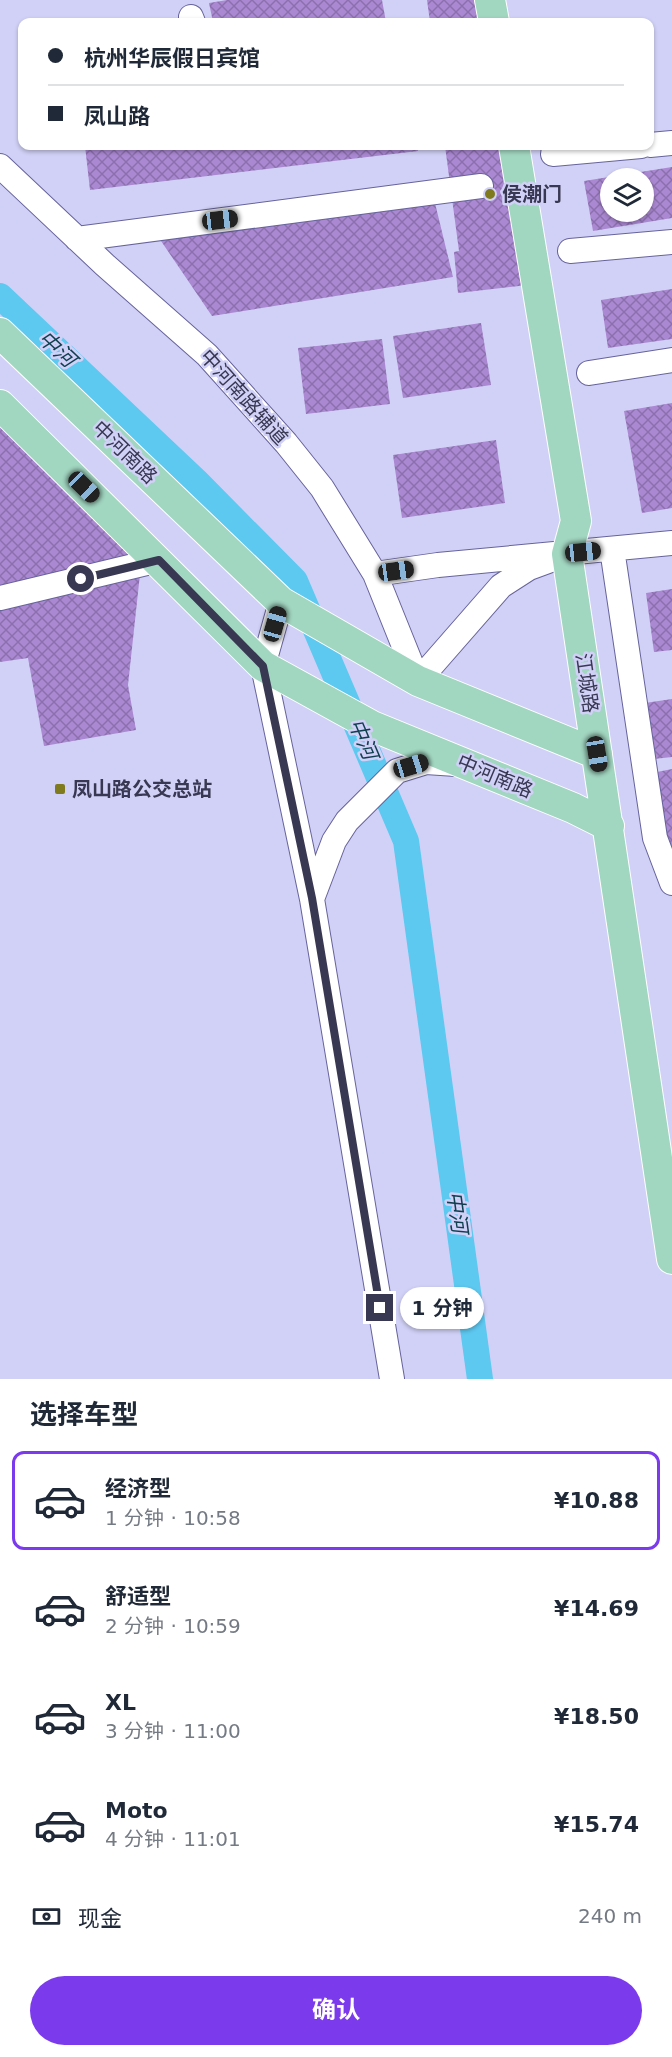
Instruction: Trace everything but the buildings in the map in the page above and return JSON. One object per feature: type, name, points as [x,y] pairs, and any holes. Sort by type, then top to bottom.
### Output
[{"type":"main road","points":[[490,0],[493,18]]},
{"type":"main road","name":"江城路","points":[[515,150],[576,521],[567,554],[672,1259]]},
{"type":"main road","name":"中河南路","points":[[0,333],[287,606],[332,634],[418,681],[597,754]]},
{"type":"main road","name":"中河南路","points":[[0,405],[159,560],[263,666],[372,726],[573,808],[609,826]]},
{"type":"street","points":[[654,145],[672,143]]},
{"type":"street","points":[[554,154],[598,150]]},
{"type":"street","name":"中河南路辅道","points":[[0,166],[77,239],[207,355],[245,396],[322,488],[375,574],[418,681]]},
{"type":"street","points":[[77,239],[481,186]]},
{"type":"street","points":[[570,251],[672,242]]},
{"type":"street","points":[[589,373],[672,360]]},
{"type":"street","points":[[375,574],[438,565],[672,543]]},
{"type":"street","points":[[612,549],[656,838],[672,883]]},
{"type":"street","points":[[418,681],[501,586],[529,568],[567,554]]},
{"type":"street","points":[[0,598],[159,560]]},
{"type":"street","points":[[287,606],[263,666],[312,898],[392,1379]]},
{"type":"street","points":[[312,898],[334,841],[364,801],[396,771],[426,762],[468,765]]},
{"type":"waterway","name":"中河","points":[[0,296],[196,481],[295,581],[406,841],[480,1379]]},
{"type":"place","name":"侯潮门","points":[[490,194]]},
{"type":"place","name":"凤山路公交总站","points":[[60,789]]},
{"type":"route","points":[[81,579],[159,560],[263,666],[312,898],[380,1308]]}]
